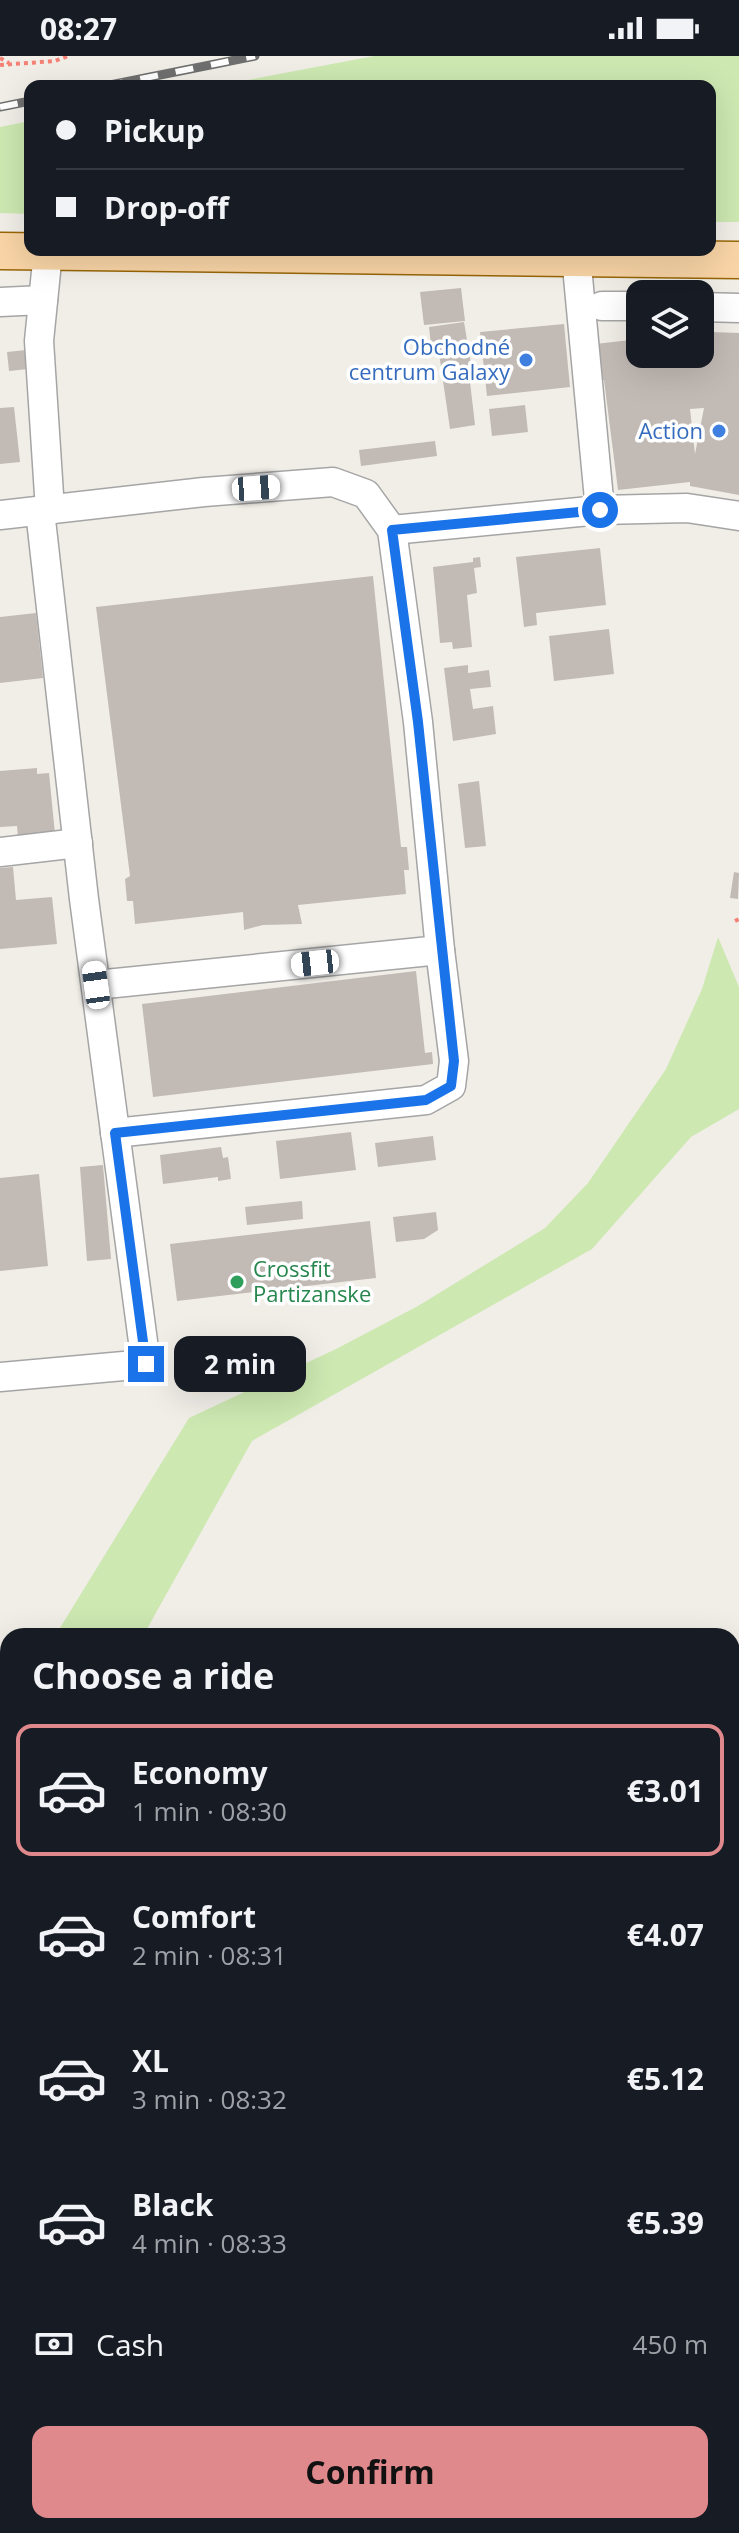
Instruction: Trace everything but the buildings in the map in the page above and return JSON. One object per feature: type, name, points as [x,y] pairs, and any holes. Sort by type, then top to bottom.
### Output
[{"type":"main road","points":[[0,251],[24,252]]},
{"type":"main road","points":[[333,256],[739,260]]},
{"type":"lane","points":[[0,1377],[146,1364],[78,843],[45,510],[39,341],[48,256]]},
{"type":"lane","points":[[576,256],[600,510]]},
{"type":"lane","points":[[0,302],[43,300]]},
{"type":"lane","points":[[602,306],[626,306]]},
{"type":"lane","points":[[714,307],[739,308]]},
{"type":"lane","points":[[0,515],[204,492],[333,482],[366,494],[392,530],[418,722],[454,1061],[451,1086],[426,1100],[115,1133]]},
{"type":"lane","points":[[392,530],[600,510],[687,508],[739,516]]},
{"type":"lane","points":[[0,852],[78,843]]},
{"type":"lane","points":[[96,985],[440,950]]},
{"type":"path","points":[[0,65],[55,61],[68,56]]},
{"type":"path","points":[[0,58],[9,63]]},
{"type":"green space","points":[[374,56],[739,56],[739,222],[716,222],[716,80],[248,80]]},
{"type":"green space","points":[[24,122],[24,214],[0,213],[0,127]]},
{"type":"green space","points":[[718,937],[739,987],[739,1109],[691,1137],[592,1249],[252,1441],[147,1628],[60,1628],[189,1418],[336,1349],[418,1306],[545,1228],[588,1183],[666,1069],[702,989]]},
{"type":"railway","points":[[135,80],[255,56]]},
{"type":"railway","points":[[0,107],[24,102]]},
{"type":"place","name":"Obchodné centrum Galaxy","points":[[526,360]]},
{"type":"place","name":"Action","points":[[719,431]]},
{"type":"place","name":"Crossfit Partizanske","points":[[237,1282]]},
{"type":"route","points":[[146,1364],[115,1133],[426,1100],[451,1086],[454,1061],[418,722],[392,530],[600,510]]}]
